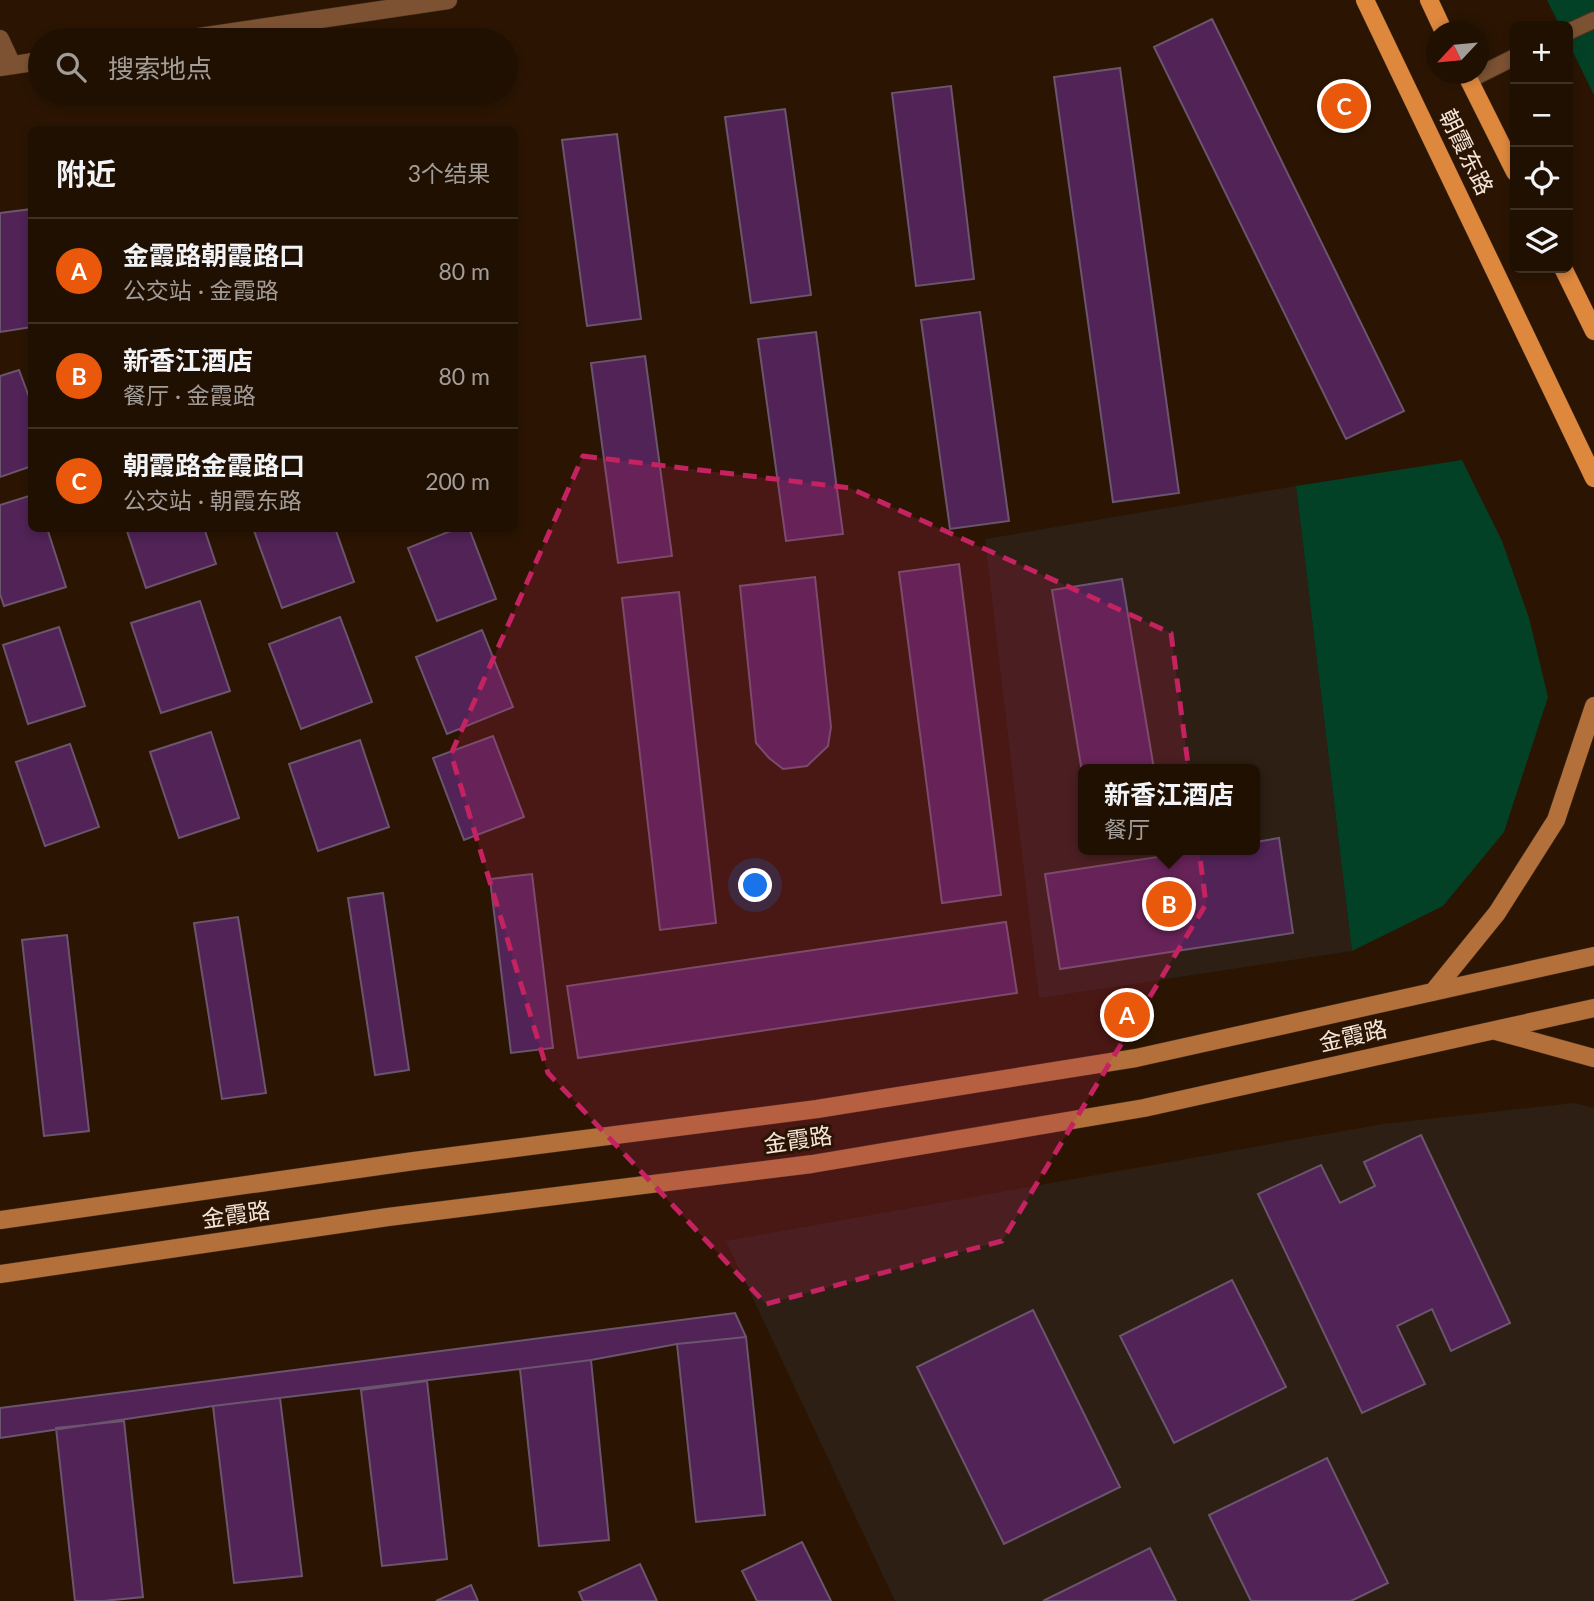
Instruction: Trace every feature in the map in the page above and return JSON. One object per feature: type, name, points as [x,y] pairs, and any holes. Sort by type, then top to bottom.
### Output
[{"type":"main road","name":"朝霞东路","points":[[1365,0],[1594,478]]},
{"type":"main road","points":[[1429,0],[1439,21]]},
{"type":"main road","name":"朝霞东路","points":[[1471,84],[1510,162]]},
{"type":"main road","points":[[1565,273],[1594,331]]},
{"type":"main road","points":[[1433,992],[1497,913],[1556,820],[1594,706]]},
{"type":"main road","name":"金霞路","points":[[0,1220],[870,1100],[1136,1058],[1594,956]]},
{"type":"main road","name":"金霞路","points":[[0,1274],[388,1217],[812,1164],[1144,1108],[1594,1008]]},
{"type":"main road","points":[[1492,1031],[1594,1058]]},
{"type":"street","points":[[260,28],[448,0]]},
{"type":"street","points":[[0,39],[6,66],[28,63]]},
{"type":"lane","points":[[1573,30],[1594,20]]},
{"type":"lane","points":[[1489,67],[1510,59]]},
{"type":"highlighted area","points":[[583,456],[850,488],[1171,633],[1206,904],[1002,1241],[766,1304],[548,1073],[451,754]]},
{"type":"shaded area","points":[[1296,486],[1352,951],[1039,998],[985,539]]},
{"type":"shaded area","points":[[1574,1103],[1594,1108],[1594,1601],[895,1601],[726,1241],[1383,1124]]},
{"type":"green space","points":[[1547,0],[1594,0],[1594,95],[1573,52],[1573,21],[1558,21]]},
{"type":"green space","points":[[1462,460],[1502,541],[1529,618],[1548,697],[1504,832],[1443,906],[1352,951],[1296,486]]},
{"type":"building","points":[[1212,19],[1404,411],[1346,439],[1154,47]]},
{"type":"building","points":[[1120,68],[1179,493],[1113,502],[1054,77]]},
{"type":"building","points":[[951,86],[974,279],[916,286],[892,93]]},
{"type":"building","points":[[785,109],[811,295],[751,303],[725,117]]},
{"type":"building","points":[[617,134],[641,319],[587,326],[562,140]]},
{"type":"building","points":[[28,210],[28,328],[0,332],[0,213]]},
{"type":"building","points":[[980,312],[1009,521],[950,529],[921,320]]},
{"type":"building","points":[[816,332],[843,534],[786,541],[758,339]]},
{"type":"building","points":[[645,356],[672,556],[618,563],[591,363]]},
{"type":"building","points":[[19,370],[28,394],[28,467],[0,477],[0,376]]},
{"type":"building","points":[[28,496],[28,532],[48,532],[66,587],[4,606],[0,594],[0,505]]},
{"type":"building","points":[[127,532],[205,532],[216,564],[146,588]]},
{"type":"building","points":[[254,532],[336,532],[354,582],[282,608]]},
{"type":"building","points":[[448,532],[471,532],[496,599],[437,621],[408,548]]},
{"type":"building","points":[[959,564],[1001,895],[942,903],[899,572]]},
{"type":"building","points":[[815,577],[831,727],[828,746],[807,766],[783,769],[756,743],[740,586]]},
{"type":"building","points":[[1122,579],[1153,764],[1081,764],[1052,590]]},
{"type":"building","points":[[679,592],[716,923],[660,930],[622,598]]},
{"type":"building","points":[[200,601],[230,691],[161,713],[131,623]]},
{"type":"building","points":[[340,617],[372,702],[301,729],[269,644]]},
{"type":"building","points":[[59,627],[85,706],[28,724],[3,645]]},
{"type":"building","points":[[482,630],[513,707],[447,734],[416,657]]},
{"type":"building","points":[[211,732],[239,818],[179,838],[150,752]]},
{"type":"building","points":[[493,736],[524,817],[464,840],[433,758]]},
{"type":"building","points":[[360,740],[389,827],[318,851],[289,764]]},
{"type":"building","points":[[70,744],[99,827],[45,846],[16,762]]},
{"type":"building","points":[[1279,838],[1293,933],[1060,969],[1045,874],[1171,855],[1260,855],[1260,841]]},
{"type":"building","points":[[532,874],[553,1048],[511,1053],[490,879]]},
{"type":"building","points":[[383,893],[409,1070],[375,1075],[348,898]]},
{"type":"building","points":[[238,917],[266,1093],[222,1099],[194,923]]},
{"type":"building","points":[[1006,922],[1017,993],[578,1058],[567,986]]},
{"type":"building","points":[[67,935],[89,1131],[44,1136],[22,940]]},
{"type":"building","points":[[1421,1135],[1510,1323],[1451,1351],[1432,1309],[1397,1326],[1425,1384],[1362,1413],[1258,1194],[1321,1165],[1340,1203],[1375,1186],[1364,1162]]},
{"type":"building","points":[[1232,1280],[1286,1387],[1174,1443],[1120,1336]]},
{"type":"building","points":[[1033,1310],[1120,1487],[1004,1544],[917,1367]]},
{"type":"building","points":[[735,1313],[746,1337],[677,1344],[591,1360],[213,1406],[0,1438],[0,1408]]},
{"type":"building","points":[[746,1337],[765,1515],[696,1522],[677,1344]]},
{"type":"building","points":[[591,1360],[609,1540],[539,1546],[520,1369]]},
{"type":"building","points":[[427,1381],[447,1559],[382,1566],[361,1390]]},
{"type":"building","points":[[280,1398],[302,1576],[234,1583],[213,1406]]},
{"type":"building","points":[[124,1421],[143,1597],[75,1601],[56,1428]]},
{"type":"building","points":[[1327,1458],[1388,1583],[1351,1601],[1251,1601],[1209,1515]]},
{"type":"building","points":[[802,1542],[831,1601],[757,1601],[742,1571]]},
{"type":"building","points":[[1150,1548],[1176,1601],[1043,1601]]},
{"type":"building","points":[[640,1564],[657,1601],[583,1601],[579,1592]]},
{"type":"building","points":[[471,1585],[478,1601],[436,1601]]},
{"type":"place","name":"朝霞路金霞路口","points":[[1344,106]]},
{"type":"place","name":"新香江酒店","points":[[1169,904]]},
{"type":"place","name":"金霞路朝霞路口","points":[[1127,1015]]}]
